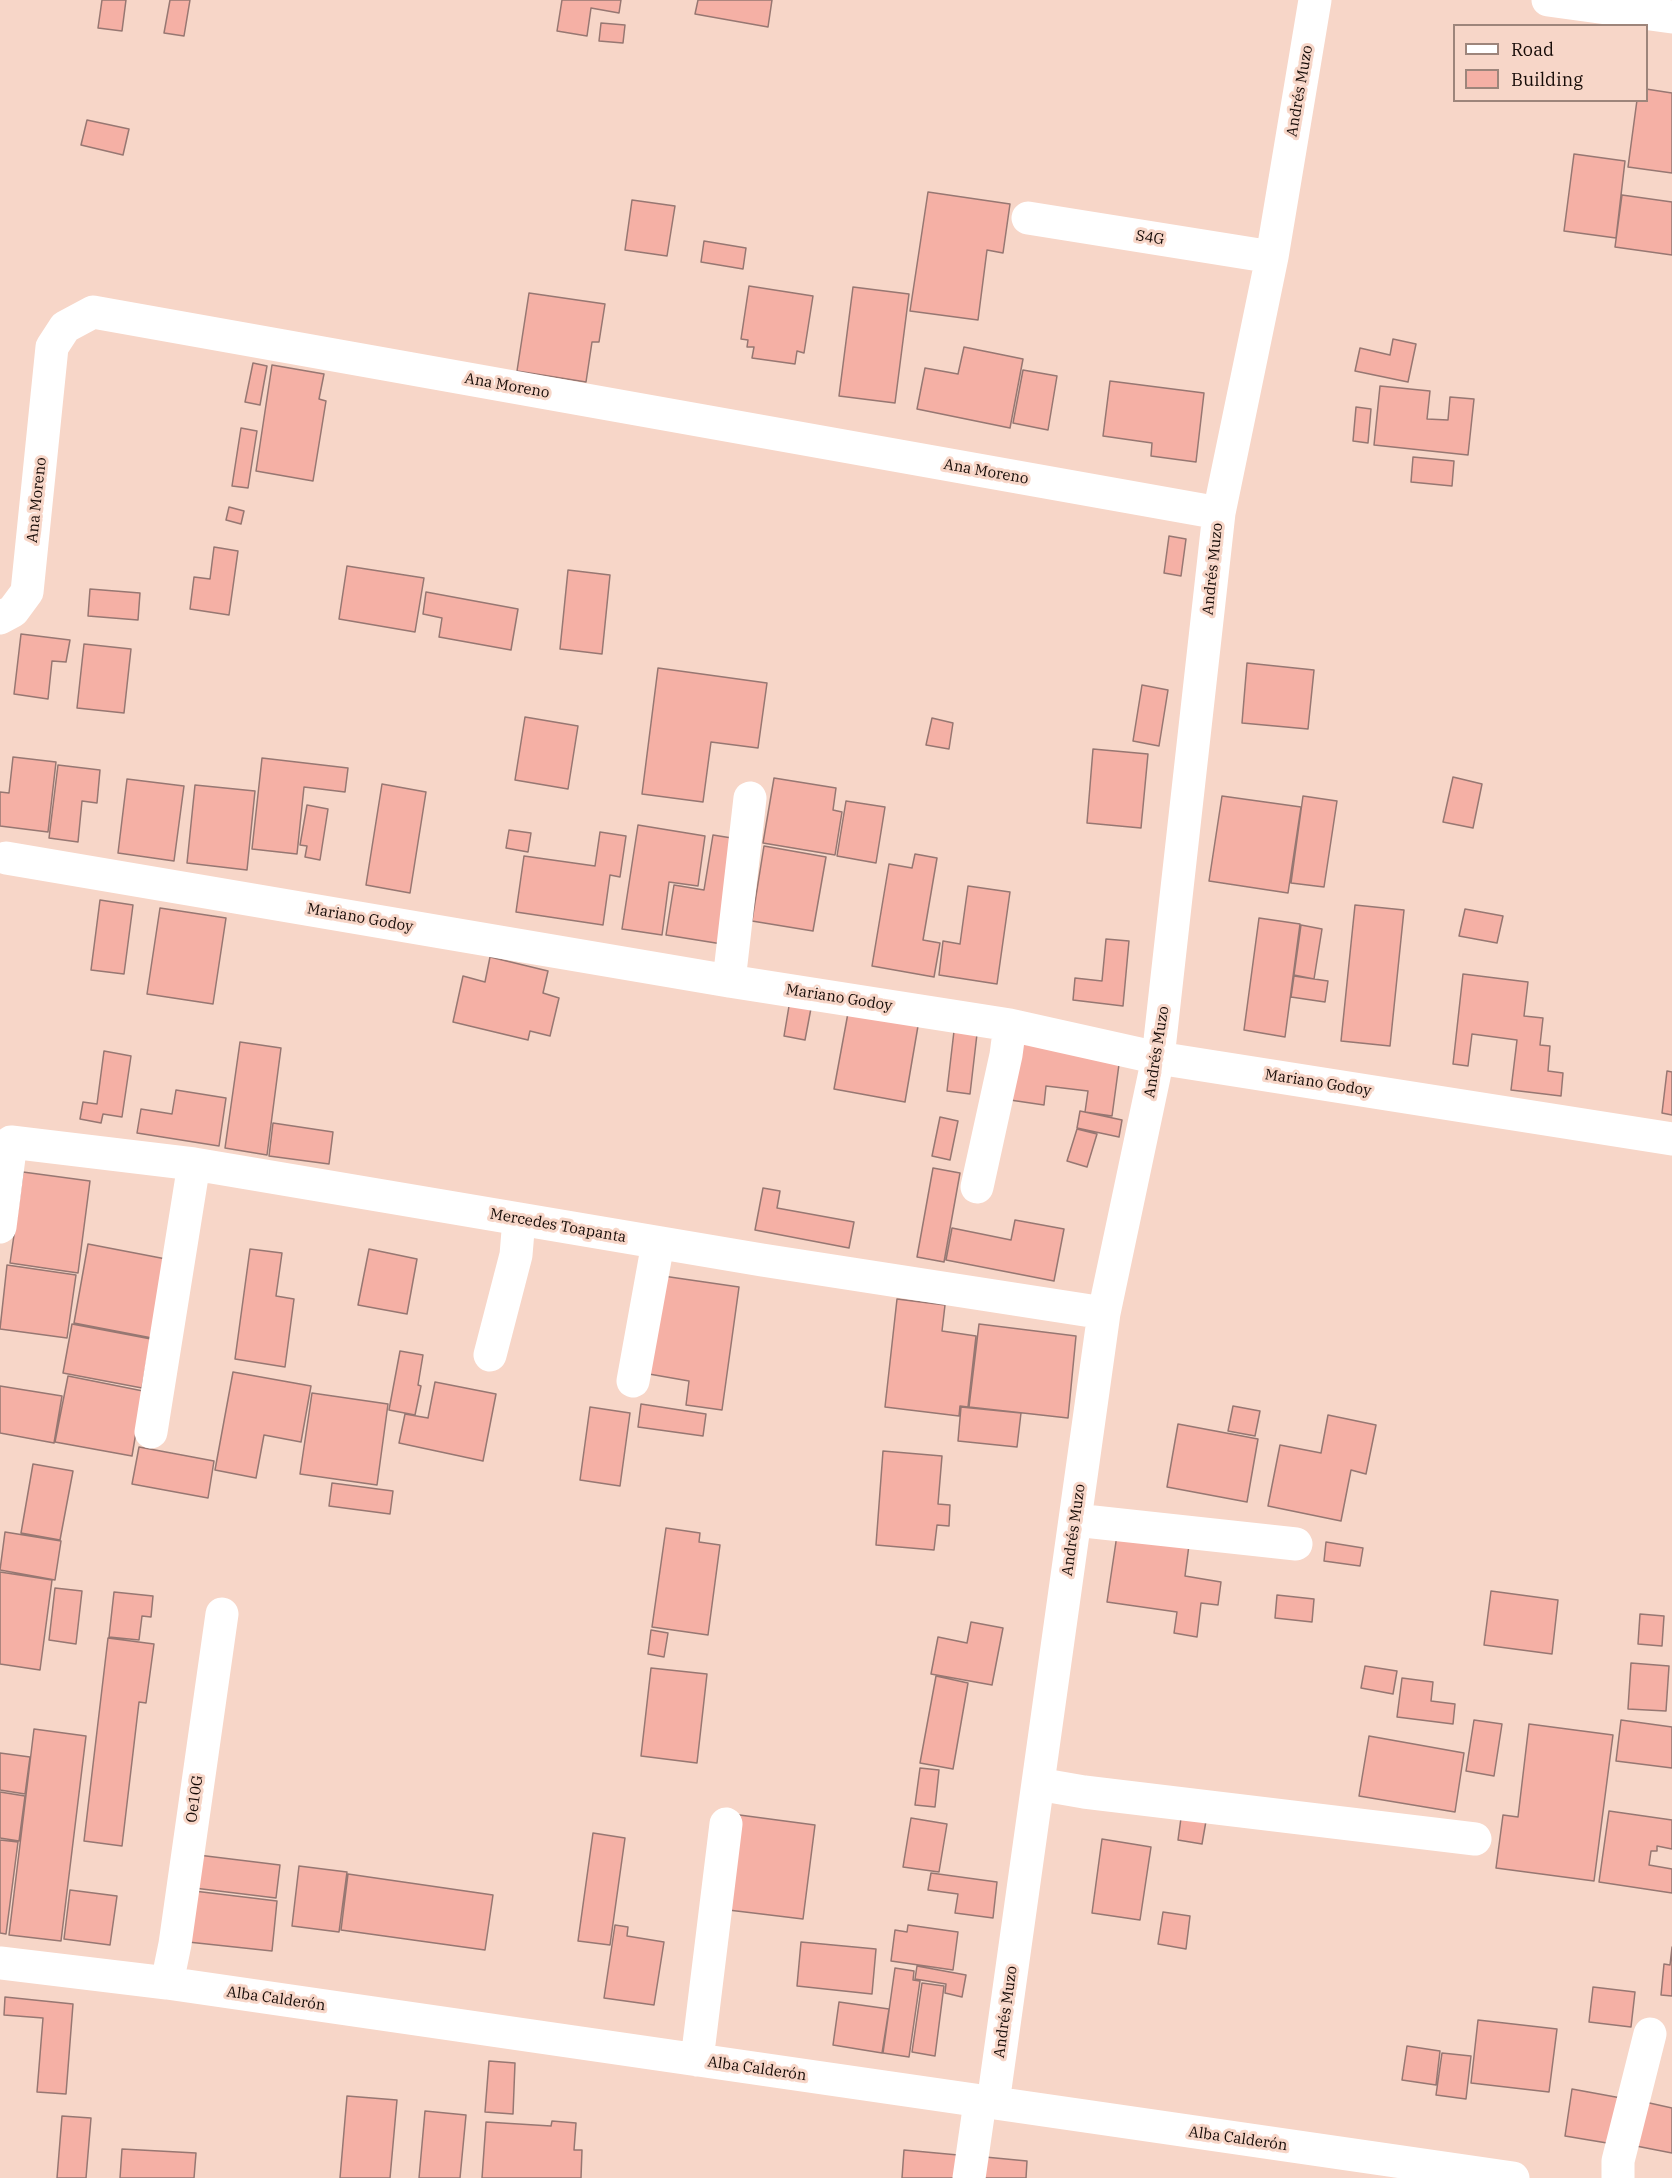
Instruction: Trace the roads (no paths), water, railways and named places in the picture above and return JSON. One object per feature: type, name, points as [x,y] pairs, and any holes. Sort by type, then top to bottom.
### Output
[{"type":"street","name":"Andrés Muzo","points":[[969,2178],[986,2103],[1038,1784],[1104,1313],[1158,1058],[1219,513],[1272,257],[1315,0]]},
{"type":"street","points":[[1548,0],[1633,5],[1672,17]]},
{"type":"street","name":"S4G","points":[[1028,218],[1272,257]]},
{"type":"street","name":"Ana Moreno","points":[[0,618],[14,611],[27,592],[52,347],[65,327],[93,312],[1219,513]]},
{"type":"street","points":[[729,981],[750,798]]},
{"type":"street","name":"Mariano Godoy","points":[[6,858],[729,981],[1010,1025],[1158,1058],[1672,1139]]},
{"type":"street","points":[[977,1187],[1006,1055],[1010,1025]]},
{"type":"street","name":"Mercedes Toapanta","points":[[0,1227],[11,1142],[194,1164],[658,1243],[1104,1313]]},
{"type":"street","points":[[151,1432],[194,1164]]},
{"type":"street","points":[[490,1355],[516,1255],[519,1219]]},
{"type":"street","points":[[633,1381],[658,1243]]},
{"type":"street","points":[[1075,1520],[1296,1544]]},
{"type":"street","name":"Oe10G","points":[[167,1983],[175,1944],[222,1614]]},
{"type":"street","points":[[1038,1784],[1475,1839]]},
{"type":"street","points":[[697,2060],[726,1824]]},
{"type":"street","name":"Alba Calderón","points":[[0,1963],[167,1983],[1514,2178]]},
{"type":"street","points":[[1618,2178],[1618,2161],[1650,2034]]}]
